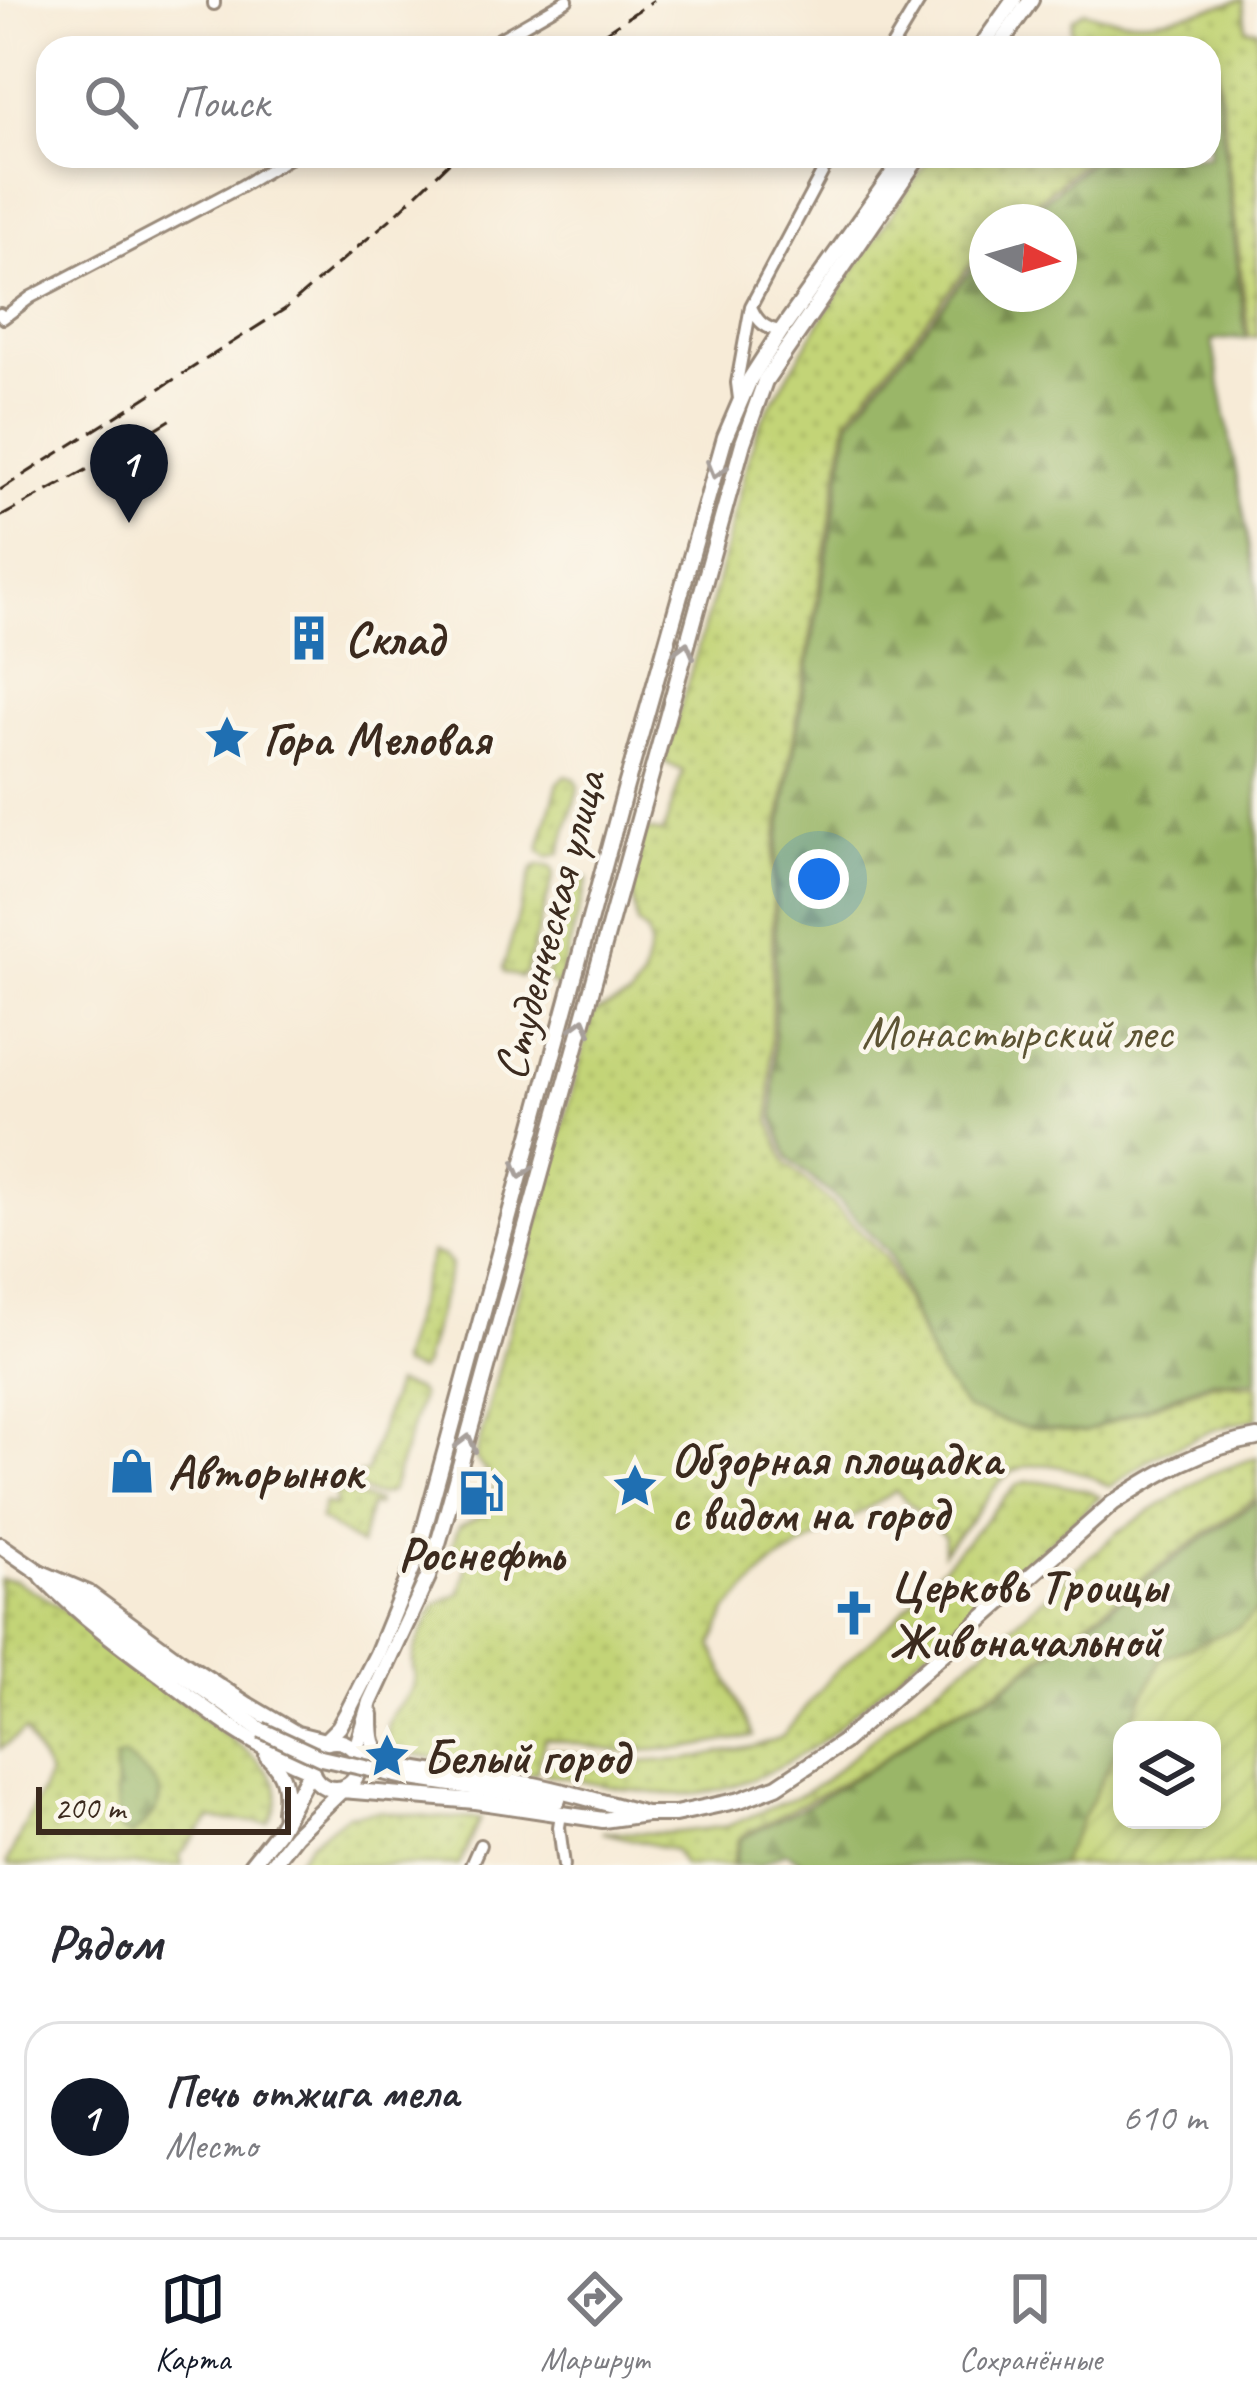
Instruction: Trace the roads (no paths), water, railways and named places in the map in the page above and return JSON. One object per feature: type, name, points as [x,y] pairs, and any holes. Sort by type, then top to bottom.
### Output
[{"type":"main road","points":[[988,36],[1014,0]]},
{"type":"main road","points":[[1006,36],[1031,0]]},
{"type":"main road","name":"Студенческая улица","points":[[325,1741],[355,1695],[416,1559],[725,437],[781,331],[896,168]]},
{"type":"main road","name":"Студенческая улица","points":[[356,1749],[370,1702],[428,1577],[445,1520],[743,442],[766,381],[911,168]]},
{"type":"main road","points":[[0,1545],[257,1737],[311,1771],[322,1786],[602,1820],[675,1814],[740,1800],[806,1768],[842,1743],[1113,1503],[1159,1473],[1226,1443],[1257,1438]]},
{"type":"main road","points":[[39,1572],[88,1593],[179,1660],[297,1734],[325,1741],[339,1739],[367,1759],[393,1765],[532,1785],[646,1814]]},
{"type":"main road","points":[[394,1614],[410,1621]]},
{"type":"main road","points":[[248,1705],[310,1729],[335,1723],[355,1695]]},
{"type":"main road","points":[[370,1702],[371,1743],[393,1765]]},
{"type":"main road","points":[[257,1737],[405,1777],[646,1814]]},
{"type":"main road","points":[[257,1737],[280,1769],[287,1792],[278,1831]]},
{"type":"main road","points":[[251,1865],[278,1831],[325,1741]]},
{"type":"main road","points":[[272,1865],[295,1835],[350,1785],[356,1774],[356,1749]]},
{"type":"street","points":[[505,36],[567,0]]},
{"type":"street","points":[[899,36],[920,0]]},
{"type":"street","points":[[1,316],[272,168]]},
{"type":"street","points":[[739,403],[737,383],[751,306],[825,168]]},
{"type":"street","points":[[751,306],[756,319],[781,331]]},
{"type":"street","points":[[561,1814],[564,1865]]},
{"type":"street","points":[[471,1865],[480,1845]]},
{"type":"railway","points":[[599,36],[654,0]]},
{"type":"railway","points":[[0,490],[285,309],[444,168]]},
{"type":"railway","points":[[109,457],[177,416]]},
{"type":"railway","points":[[0,517],[101,462]]},
{"type":"place","name":"Печь отжига мела","points":[[129,523]]},
{"type":"place","name":"Склад","points":[[309,638]]},
{"type":"place","name":"Гора Меловая","points":[[227,738]]},
{"type":"place","name":"Авторынок","points":[[132,1471]]},
{"type":"place","name":"Обзорная площадка с видом на город","points":[[635,1486]]},
{"type":"place","name":"Роснефть","points":[[481,1493]]},
{"type":"place","name":"Церковь Троицы Живоначальной","points":[[854,1613]]},
{"type":"place","name":"Белый город","points":[[387,1756]]},
{"type":"park label","name":"Монастырский лес","points":[[1017,1031]]}]
